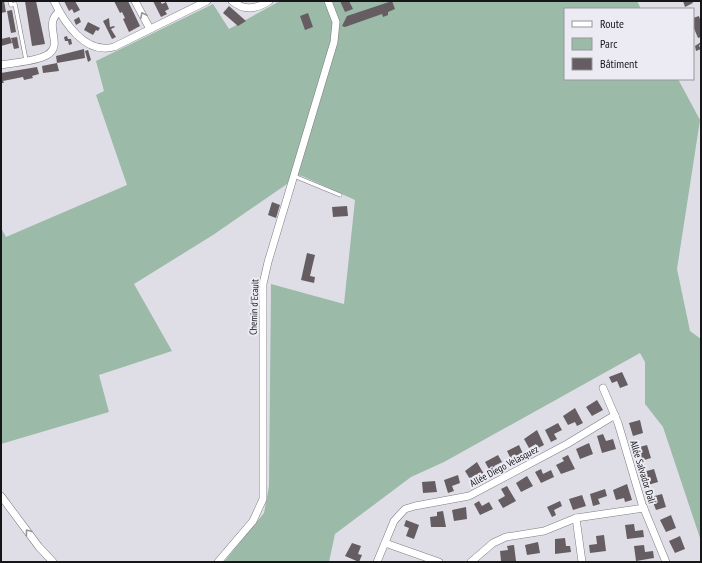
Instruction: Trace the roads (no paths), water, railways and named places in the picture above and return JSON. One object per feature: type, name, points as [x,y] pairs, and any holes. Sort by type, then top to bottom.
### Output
[{"type":"street","points":[[54,1],[69,27],[78,36],[93,45],[104,48],[114,47],[207,1]]},
{"type":"street","points":[[135,1],[150,29]]},
{"type":"street","points":[[232,1],[242,7],[249,8],[260,6],[269,1]]},
{"type":"street","name":"Chemin d'Ecault","points":[[218,562],[254,521],[263,499],[262,292],[266,268],[334,42],[336,22],[328,1]]},
{"type":"street","points":[[1,65],[45,56],[52,51],[54,42],[51,22],[54,16],[59,12]]},
{"type":"street","name":"Allée Salvador Dali","points":[[603,388],[615,415],[644,508],[666,562]]},
{"type":"street","name":"Allée Diego Velasquez","points":[[377,562],[394,521],[405,509],[469,496],[562,447],[615,415]]},
{"type":"street","points":[[1,496],[39,547],[53,562]]},
{"type":"street","points":[[471,562],[490,545],[500,539],[544,531],[576,518],[644,508]]},
{"type":"street","points":[[576,518],[582,562]]},
{"type":"street","points":[[385,543],[439,562]]},
{"type":"lane","points":[[10,1],[11,5],[15,4],[26,60]]},
{"type":"lane","points":[[294,176],[340,196]]}]
